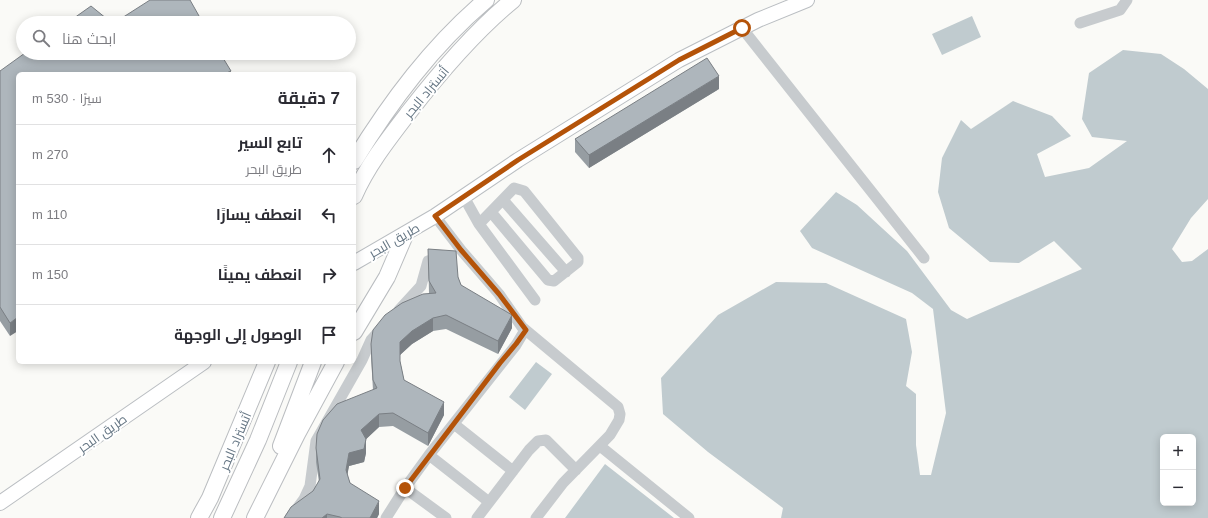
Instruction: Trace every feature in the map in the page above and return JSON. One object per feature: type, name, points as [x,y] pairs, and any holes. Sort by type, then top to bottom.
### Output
[{"type":"highway","name":"أتستراد البحر","points":[[356,158],[377,124],[425,60],[469,15],[486,0]]},
{"type":"highway","name":"أتستراد البحر","points":[[356,193],[389,138],[432,82],[478,32],[513,0]]},
{"type":"highway","points":[[356,329],[387,277],[405,235]]},
{"type":"highway","name":"أتستراد البحر","points":[[200,518],[210,498],[266,364]]},
{"type":"highway","name":"أتستراد البحر","points":[[222,518],[258,440],[288,364]]},
{"type":"highway","points":[[254,518],[312,364]]},
{"type":"highway","points":[[254,518],[335,364]]},
{"type":"main road","name":"طريق البحر","points":[[356,262],[405,235],[518,160],[679,60],[742,28],[807,0]]},
{"type":"main road","name":"طريق البحر","points":[[0,503],[201,364]]},
{"type":"lane","points":[[1080,22],[1120,10],[1127,0]]},
{"type":"lane","points":[[742,28],[924,258]]},
{"type":"lane","points":[[479,224],[514,188],[524,191],[578,258],[578,262],[554,281],[548,280],[491,212]]},
{"type":"lane","points":[[464,197],[479,224],[535,300]]},
{"type":"lane","points":[[503,200],[566,272]]},
{"type":"lane","points":[[435,216],[461,250],[499,294],[526,330],[618,407],[620,414],[615,429],[563,483],[536,518]]},
{"type":"lane","points":[[290,518],[304,499],[310,486],[316,441],[362,360],[371,340],[422,286],[428,262],[461,250]]},
{"type":"lane","points":[[386,518],[405,488],[526,330]]},
{"type":"lane","points":[[454,424],[513,471]]},
{"type":"lane","points":[[477,518],[538,441],[546,440],[576,470]]},
{"type":"lane","points":[[600,446],[689,518]]},
{"type":"lane","points":[[430,455],[489,502]]},
{"type":"lane","points":[[405,488],[446,518]]},
{"type":"shaded area","points":[[972,16],[981,37],[942,55],[932,34]]},
{"type":"shaded area","points":[[1123,50],[1161,54],[1184,69],[1208,89],[1208,199],[1191,218],[1172,249],[1182,262],[1192,261],[1208,249],[1208,518],[781,518],[783,508],[708,452],[663,414],[661,378],[718,315],[776,282],[826,283],[906,319],[912,352],[906,386],[916,394],[916,445],[920,475],[931,475],[946,413],[933,309],[912,293],[812,248],[800,231],[836,192],[857,205],[907,251],[951,310],[967,319],[1082,269],[1054,241],[1019,263],[990,262],[949,228],[938,192],[942,158],[961,120],[971,129],[1013,101],[1052,116],[1071,136],[1037,154],[1045,177],[1089,168],[1127,141],[1092,137],[1082,119],[1089,73]]},
{"type":"shaded area","points":[[536,362],[552,374],[525,410],[509,397]]},
{"type":"shaded area","points":[[605,464],[674,518],[565,518]]},
{"type":"building","points":[[150,0],[190,0],[199,16],[125,16]]},
{"type":"building","points":[[91,6],[103,16],[77,16]]},
{"type":"building","points":[[707,58],[719,76],[589,155],[575,139]]},
{"type":"building","points":[[16,59],[224,60],[231,71],[16,72],[16,318],[10,323],[0,307],[0,71]]},
{"type":"building","points":[[428,249],[456,251],[458,277],[461,285],[512,315],[498,341],[446,315],[433,318],[412,331],[400,342],[400,361],[404,380],[444,402],[428,433],[393,413],[379,414],[361,430],[366,439],[364,449],[349,453],[346,470],[350,483],[379,501],[370,518],[342,518],[327,514],[322,518],[284,518],[291,507],[313,491],[320,479],[316,448],[317,434],[323,420],[337,404],[377,388],[373,380],[371,344],[373,330],[385,315],[402,303],[423,294],[436,293],[429,281]]},
{"type":"route","points":[[405,488],[526,330],[522,327],[499,294],[461,250],[435,216],[518,160],[679,60],[742,28]]}]
